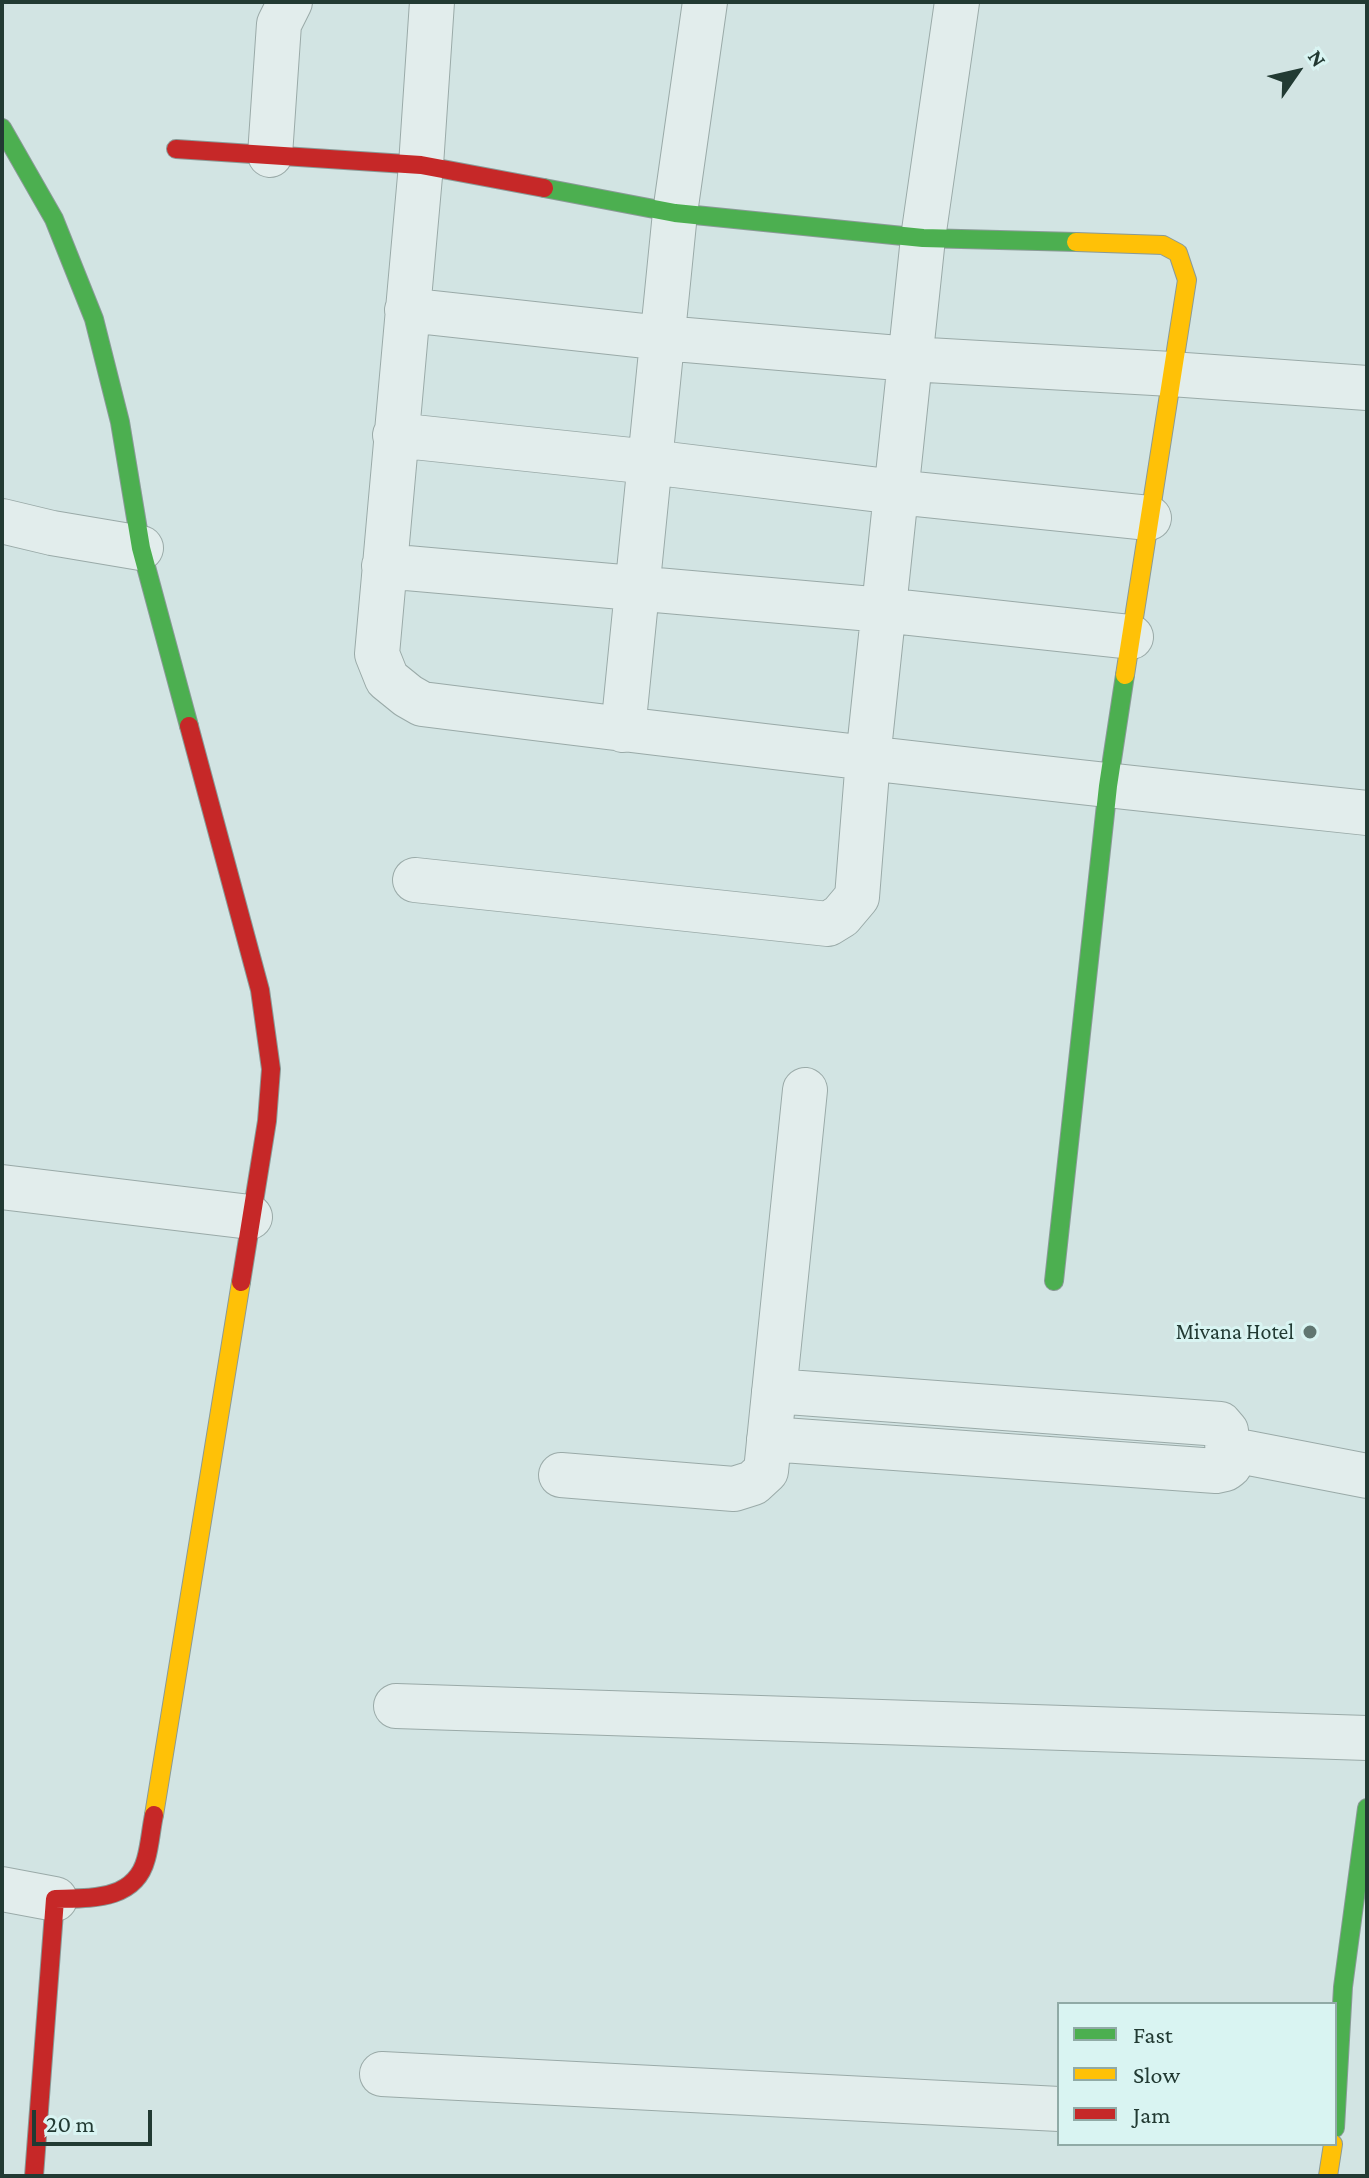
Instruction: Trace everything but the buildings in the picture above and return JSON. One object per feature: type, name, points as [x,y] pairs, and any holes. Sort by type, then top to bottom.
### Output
[{"type":"street","points":[[270,155],[279,24],[290,2]]},
{"type":"street","points":[[432,2],[421,165],[377,654],[387,679],[422,704],[868,759],[1367,813]]},
{"type":"street","points":[[623,730],[675,213],[705,2]]},
{"type":"street","points":[[415,880],[828,924],[841,916],[857,897],[868,759],[923,238],[957,2]]},
{"type":"street","points":[[2,128],[54,219],[94,319],[120,422],[141,548],[260,990],[271,1069],[267,1121],[146,1862],[130,1886],[103,1897],[55,1899],[2,1889]]},
{"type":"street","points":[[176,149],[421,165],[675,213],[923,238],[1163,245],[1178,253],[1187,280],[1108,786],[1054,1281]]},
{"type":"street","points":[[407,310],[663,338],[910,359],[1367,388]]},
{"type":"street","points":[[395,435],[1149,518]]},
{"type":"street","points":[[2,521],[141,548]]},
{"type":"street","points":[[384,566],[883,610],[1131,637]]},
{"type":"street","points":[[561,1475],[734,1489],[753,1483],[766,1471],[805,1090]]},
{"type":"street","points":[[2,1187],[250,1217]]},
{"type":"street","points":[[769,1439],[1216,1471],[1229,1466],[1226,1431],[1220,1424],[774,1391]]},
{"type":"street","points":[[1228,1449],[1367,1476]]},
{"type":"street","points":[[396,1706],[1367,1738]]},
{"type":"street","points":[[1337,2090],[1343,1987],[1367,1808]]},
{"type":"street","points":[[34,2176],[55,1899]]},
{"type":"street","points":[[382,2074],[1057,2109]]},
{"type":"street","points":[[1328,2176],[1333,2146]]},
{"type":"traffic: fast","points":[[2,128],[54,219],[94,319],[120,422],[141,548],[189,726]]},
{"type":"traffic: fast","points":[[544,188],[675,213],[923,238],[1076,242]]},
{"type":"traffic: fast","points":[[1054,1281],[1108,786],[1125,675]]},
{"type":"traffic: fast","points":[[1337,2093],[1343,1987],[1367,1808]]},
{"type":"traffic: slow","points":[[1076,242],[1163,245],[1178,253],[1187,280],[1125,675]]},
{"type":"traffic: slow","points":[[154,1815],[241,1282]]},
{"type":"traffic: slow","points":[[1328,2176],[1333,2146]]},
{"type":"traffic: jam","points":[[176,149],[421,165],[544,188]]},
{"type":"traffic: jam","points":[[189,726],[260,990],[271,1069],[267,1121],[241,1282]]},
{"type":"traffic: jam","points":[[34,2176],[55,1899],[96,1897],[122,1890],[132,1883],[146,1859],[154,1815]]},
{"type":"place","name":"Mivana Hotel","points":[[1310,1332]]}]
